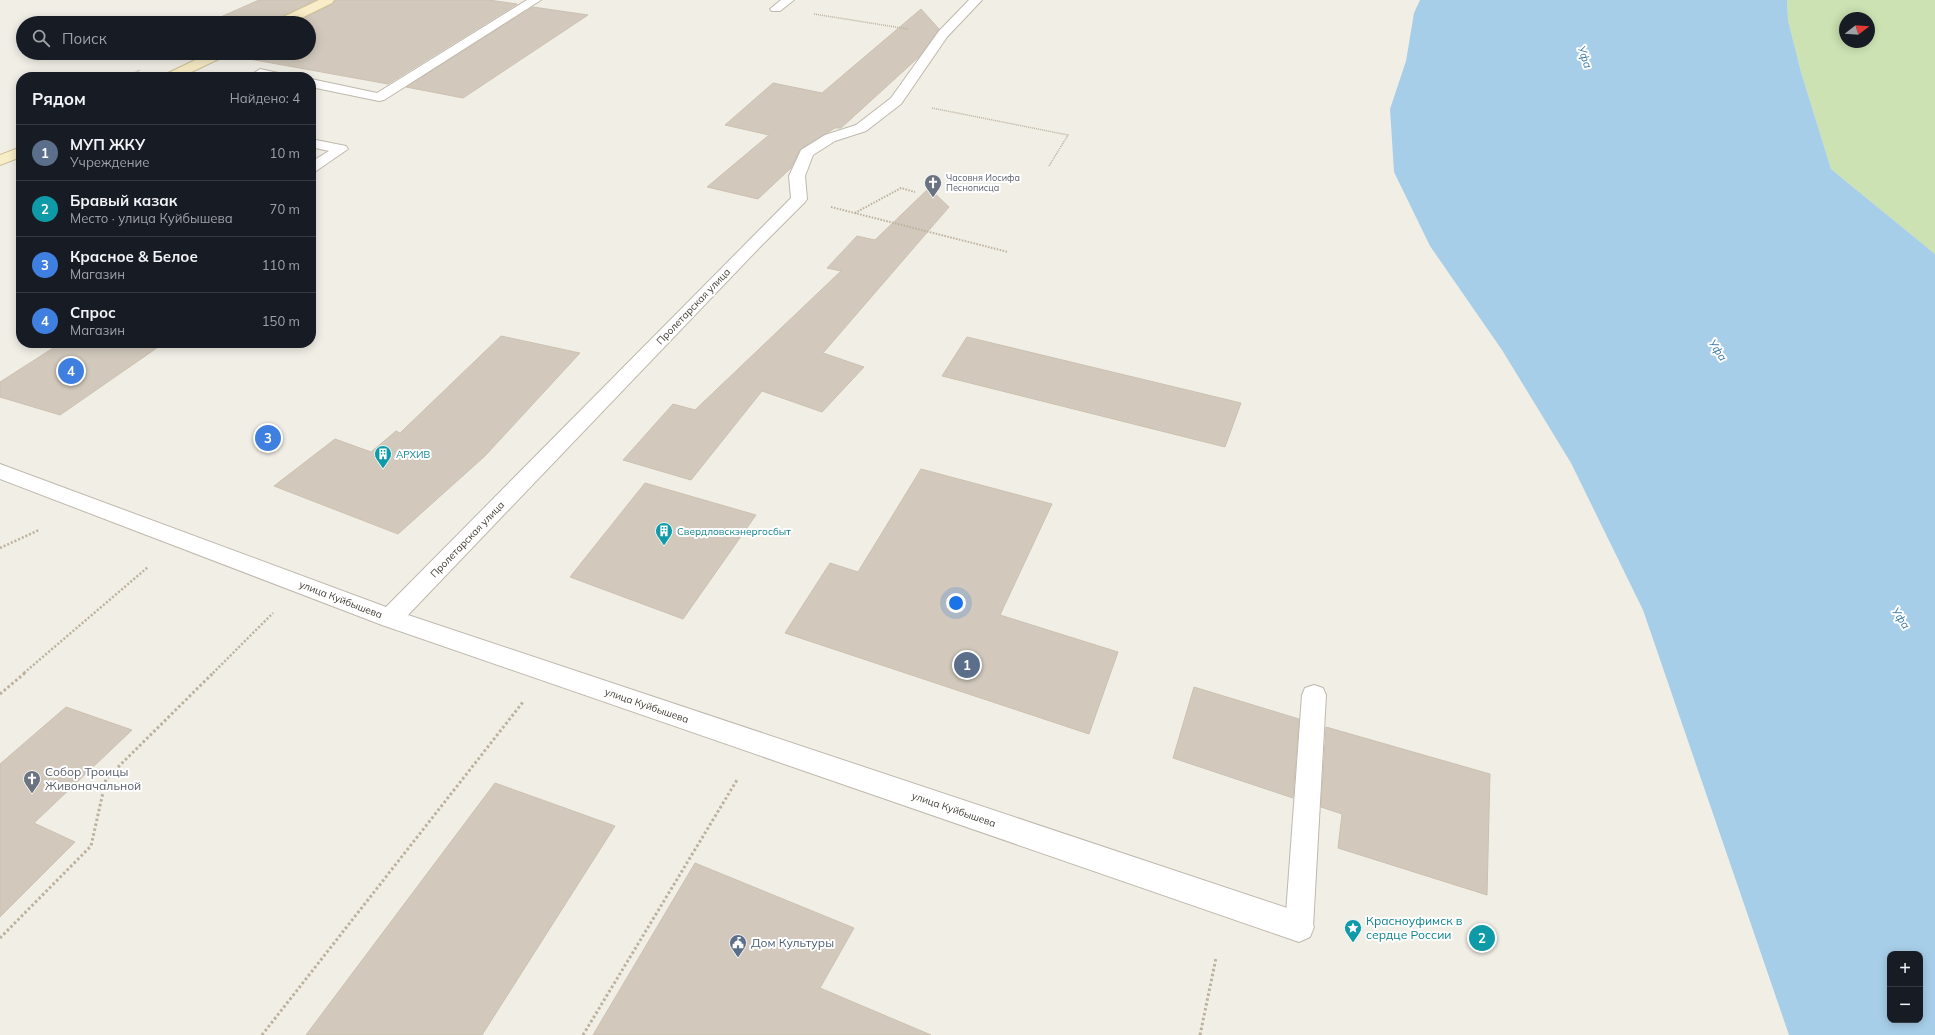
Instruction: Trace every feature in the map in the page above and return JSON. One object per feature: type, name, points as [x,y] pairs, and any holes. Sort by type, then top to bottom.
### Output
[{"type":"main road","points":[[295,16],[328,0]]},
{"type":"main road","points":[[181,72],[206,60]]},
{"type":"main road","points":[[0,161],[16,153]]},
{"type":"street","points":[[800,200],[796,176],[806,153],[830,138],[861,128],[896,101],[943,34],[976,0]]},
{"type":"street","name":"Пролетарская улица","points":[[390,618],[754,243],[800,200]]},
{"type":"street","name":"улица Куйбышева","points":[[0,471],[390,618],[1299,927]]},
{"type":"lane","points":[[316,84],[379,97],[535,0]]},
{"type":"lane","points":[[776,9],[788,0]]},
{"type":"lane","points":[[316,144],[341,150],[316,165]]},
{"type":"lane","points":[[1299,927],[1314,695]]},
{"type":"path","points":[[776,9],[943,34]]},
{"type":"path","points":[[896,101],[1068,135],[1049,166]]},
{"type":"path","points":[[854,213],[901,188],[915,192]]},
{"type":"path","points":[[800,200],[1008,252]]},
{"type":"path","points":[[0,548],[39,530]]},
{"type":"path","points":[[0,694],[148,567]]},
{"type":"path","points":[[0,938],[91,846],[106,779],[275,611]]},
{"type":"path","points":[[262,1035],[523,702]]},
{"type":"path","points":[[582,1035],[737,780]]},
{"type":"path","points":[[1200,1035],[1216,958]]},
{"type":"green space","points":[[1787,0],[1935,0],[1935,254],[1831,169],[1801,72],[1788,20]]},
{"type":"water","name":"Уфа","points":[[1420,0],[1787,0],[1788,20],[1801,72],[1831,169],[1935,254],[1935,1035],[1789,1035],[1643,610],[1571,463],[1502,350],[1430,246],[1394,172],[1390,109],[1406,61],[1414,13]]},
{"type":"building","points":[[259,0],[316,0],[282,16],[223,16]]},
{"type":"building","points":[[335,0],[489,0],[517,4],[388,84],[255,60],[316,60],[316,16],[308,16],[333,4]]},
{"type":"building","points":[[533,7],[588,15],[463,98],[406,87]]},
{"type":"building","points":[[921,9],[939,29],[920,56],[841,128],[835,128],[800,149],[791,168],[758,199],[707,187],[769,135],[725,125],[773,83],[822,93]]},
{"type":"building","points":[[929,188],[949,207],[823,353],[864,367],[822,412],[762,391],[691,480],[623,460],[673,404],[695,410],[841,271],[827,268],[857,236],[875,240]]},
{"type":"building","points":[[501,336],[580,353],[485,456],[398,534],[274,486],[335,439],[371,452],[396,431],[400,433]]},
{"type":"building","points":[[967,337],[1241,403],[1225,447],[942,376]]},
{"type":"building","points":[[53,348],[157,348],[60,415],[0,397],[0,382]]},
{"type":"building","points":[[921,469],[1052,504],[1000,615],[1118,652],[1089,734],[785,633],[830,563],[858,572]]},
{"type":"building","name":"Свердловскэнергосбыт","points":[[645,483],[756,515],[683,619],[570,577]]},
{"type":"building","points":[[1194,687],[1299,719],[1293,798],[1173,758]]},
{"type":"building","name":"Собор Троицы Живоначальной","points":[[66,707],[132,730],[34,823],[75,842],[0,917],[0,764]]},
{"type":"building","points":[[1326,727],[1490,774],[1487,895],[1338,848],[1342,814],[1321,807]]},
{"type":"building","points":[[495,783],[615,826],[482,1035],[306,1035]]},
{"type":"building","name":"Дом Культуры","points":[[695,863],[854,928],[820,988],[931,1035],[593,1035]]},
{"type":"place","name":"Часовня Иосифа Песнописца","points":[[933,198]]},
{"type":"place","name":"Спрос","points":[[71,371]]},
{"type":"place","name":"Красное & Белое","points":[[268,438]]},
{"type":"place","name":"АРХИВ","points":[[383,469]]},
{"type":"place","name":"Свердловскэнергосбыт","points":[[664,546]]},
{"type":"place","name":"МУП ЖКУ","points":[[967,665]]},
{"type":"place","name":"Собор Троицы Живоначальной","points":[[32,794]]},
{"type":"place","name":"Бравый казак","points":[[1482,938]]},
{"type":"place","name":"Красноуфимск в сердце России","points":[[1353,943]]},
{"type":"place","name":"Дом Культуры","points":[[738,958]]}]
